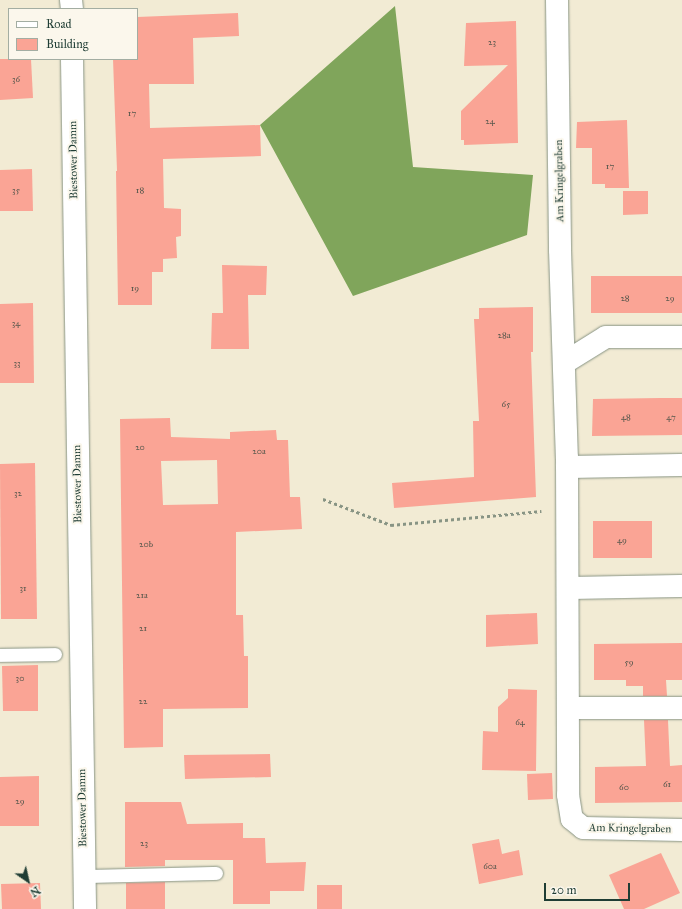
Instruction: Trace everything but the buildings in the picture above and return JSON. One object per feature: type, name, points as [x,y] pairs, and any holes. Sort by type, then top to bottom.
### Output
[{"type":"street","name":"Am Kringelgraben","points":[[557,0],[567,467],[568,795],[572,819],[583,828],[682,830]]},
{"type":"street","name":"Biestower Damm","points":[[72,60],[85,909]]},
{"type":"street","points":[[564,363],[606,337],[682,337]]},
{"type":"street","points":[[567,467],[682,465]]},
{"type":"street","points":[[568,588],[682,586]]},
{"type":"street","points":[[568,708],[682,708]]},
{"type":"lane","points":[[0,655],[55,654]]},
{"type":"lane","points":[[84,876],[216,873]]},
{"type":"path","points":[[323,499],[392,525],[567,508]]},
{"type":"green space","points":[[395,6],[413,167],[533,175],[527,235],[353,296],[260,125]]}]
